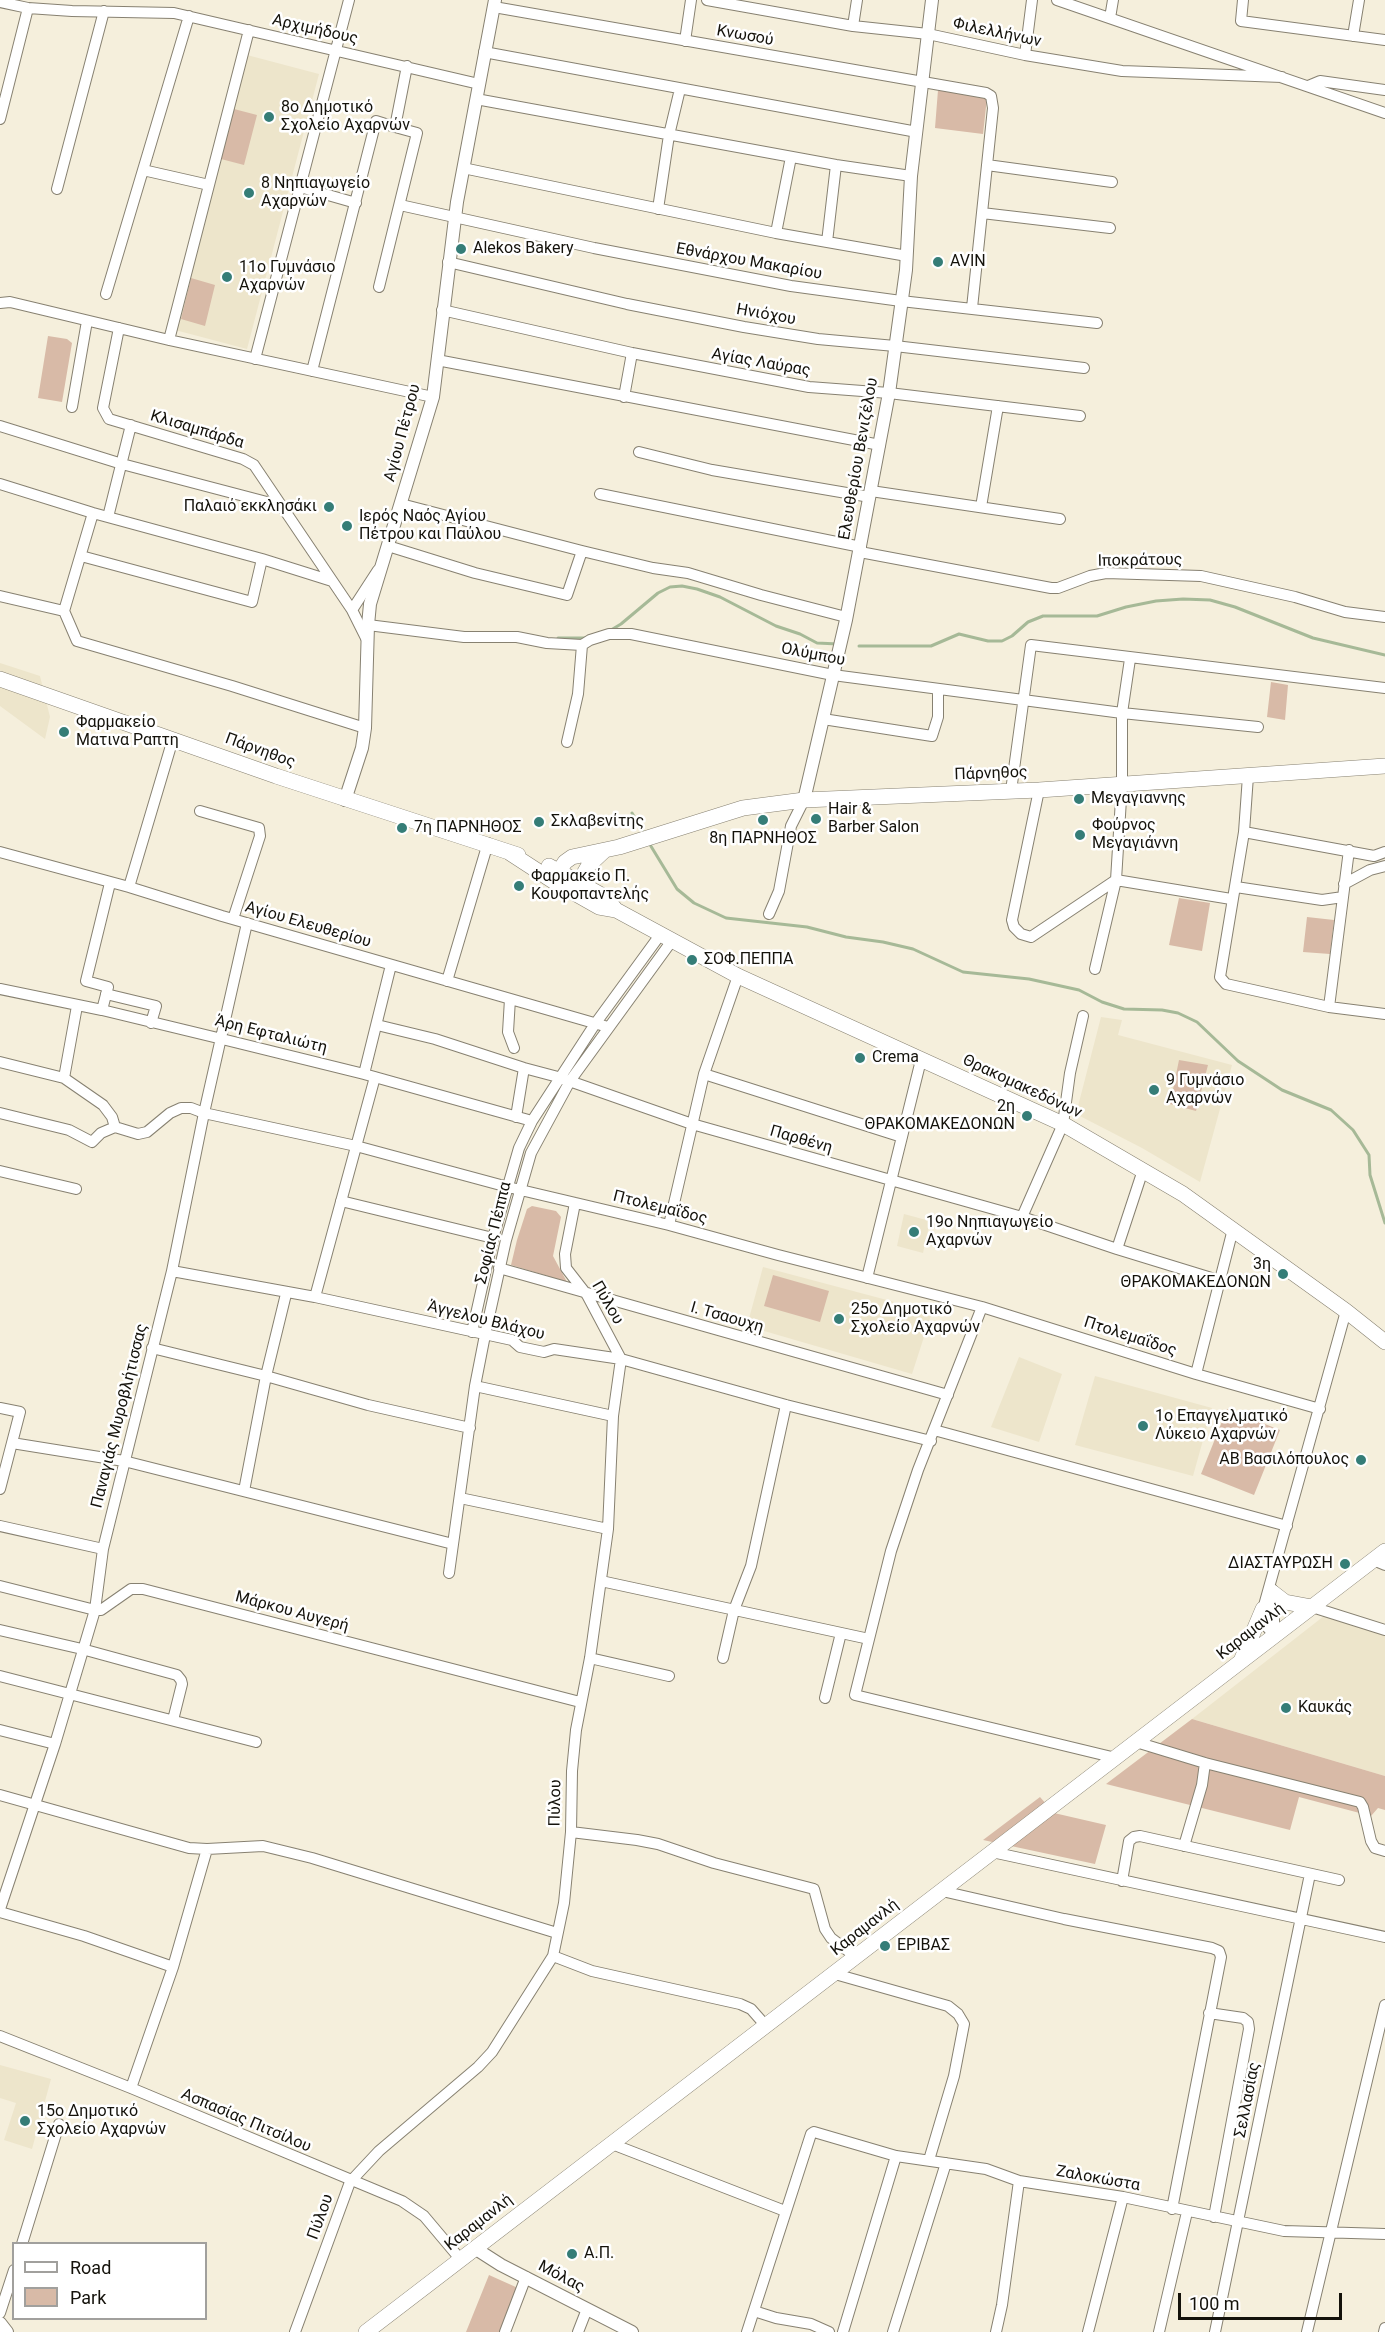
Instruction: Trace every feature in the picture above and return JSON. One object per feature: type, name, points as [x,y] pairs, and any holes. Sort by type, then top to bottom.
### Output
[{"type":"main road","name":"Πάρνηθος","points":[[0,679],[345,800],[488,843],[577,887]]},
{"type":"main road","name":"Πάρνηθος","points":[[555,876],[572,857],[604,851],[743,808],[804,800],[1039,790],[1385,766]]},
{"type":"main road","points":[[577,887],[589,865],[604,851]]},
{"type":"main road","name":"Θρακομακεδόνων","points":[[577,887],[605,897],[616,910],[738,976],[1063,1124],[1183,1194],[1346,1311],[1385,1342]]},
{"type":"main road","name":"Καραμανλή","points":[[366,2332],[1312,1607],[1381,1559]]},
{"type":"main road","points":[[1271,1588],[1285,1602],[1312,1607]]},
{"type":"main road","points":[[1239,1664],[1263,1609]]},
{"type":"street","points":[[128,12],[130,0]]},
{"type":"street","points":[[174,13],[178,0]]},
{"type":"street","points":[[255,359],[349,0]]},
{"type":"street","points":[[685,41],[691,0]]},
{"type":"street","name":"Φιλελλήνων","points":[[707,0],[853,26],[928,34],[1025,55],[1122,71],[1282,77]]},
{"type":"street","points":[[853,26],[857,0]]},
{"type":"street","name":"Ελευθερίου Βενιζέλου","points":[[769,914],[779,891],[791,826],[804,800],[846,616],[880,445],[907,256],[911,176],[932,0]]},
{"type":"street","points":[[1025,55],[1032,0]]},
{"type":"street","points":[[1057,0],[1385,113]]},
{"type":"street","points":[[1110,18],[1113,0]]},
{"type":"street","points":[[1243,0],[1241,21],[1385,40]]},
{"type":"street","points":[[1353,36],[1359,0]]},
{"type":"street","name":"Αρχιμήδους","points":[[0,2],[28,8],[73,5],[104,11],[174,13],[479,84]]},
{"type":"street","name":"Κνωσού","points":[[495,4],[685,41],[980,91],[991,96],[993,108],[987,165]]},
{"type":"street","name":"Αγίου Πέτρου","points":[[345,800],[362,748],[365,728],[370,604],[433,397],[454,218],[495,4]]},
{"type":"street","points":[[0,119],[28,8]]},
{"type":"street","points":[[57,189],[104,11]]},
{"type":"street","points":[[106,294],[189,16]]},
{"type":"street","points":[[169,340],[249,30]]},
{"type":"street","points":[[484,52],[917,132]]},
{"type":"street","points":[[394,127],[407,66]]},
{"type":"street","points":[[1308,86],[1320,81],[1385,90]]},
{"type":"street","points":[[658,209],[669,135],[680,89]]},
{"type":"street","points":[[476,99],[790,157],[911,176]]},
{"type":"street","points":[[312,371],[376,121],[417,133],[379,287]]},
{"type":"street","points":[[776,233],[790,157]]},
{"type":"street","points":[[826,242],[836,165]]},
{"type":"street","points":[[972,308],[987,165],[1112,182]]},
{"type":"street","points":[[463,168],[776,233],[907,256]]},
{"type":"street","points":[[143,170],[209,185]]},
{"type":"street","points":[[300,187],[356,203]]},
{"type":"street","name":"Εθνάρχου Μακαρίου","points":[[400,205],[735,276],[900,301],[1097,323]]},
{"type":"street","points":[[982,213],[1110,228]]},
{"type":"street","name":"Ηνιόχου","points":[[448,262],[627,304],[744,327],[818,339],[1084,368]]},
{"type":"street","points":[[0,303],[10,302],[169,340],[433,397]]},
{"type":"street","name":"Αγίας Λαύρας","points":[[442,310],[632,353],[809,387],[889,393],[1080,416]]},
{"type":"street","points":[[72,407],[87,321]]},
{"type":"street","name":"Κλισαμπάρδα","points":[[119,328],[103,408],[109,419],[243,459],[254,465],[352,610],[367,642],[367,657]]},
{"type":"street","points":[[624,397],[632,353]]},
{"type":"street","points":[[437,360],[880,445]]},
{"type":"street","points":[[981,507],[998,406]]},
{"type":"street","points":[[108,517],[132,425]]},
{"type":"street","points":[[0,426],[122,464],[282,506]]},
{"type":"street","points":[[639,452],[712,470],[1060,519]]},
{"type":"street","points":[[0,484],[332,581]]},
{"type":"street","name":"Ιποκράτους","points":[[600,494],[1051,588],[1058,588],[1090,576],[1106,573],[1187,575],[1240,584],[1345,612],[1385,617]]},
{"type":"street","points":[[401,504],[582,551],[653,568],[688,573],[761,595],[846,616]]},
{"type":"street","points":[[93,513],[64,611],[77,641],[365,728]]},
{"type":"street","points":[[352,610],[379,568],[388,546],[475,573],[567,595],[582,551]]},
{"type":"street","points":[[81,556],[252,602],[262,559]]},
{"type":"street","points":[[0,596],[64,611]]},
{"type":"street","name":"Ολύμπου","points":[[368,625],[464,637],[517,636],[547,643],[582,645],[609,634],[631,634],[833,675],[938,691],[1258,727]]},
{"type":"street","points":[[567,742],[578,694],[582,645]]},
{"type":"street","points":[[1011,791],[1031,645],[1130,659],[1385,688]]},
{"type":"street","points":[[1095,969],[1116,879],[1122,783],[1122,713],[1130,659]]},
{"type":"street","points":[[823,719],[932,736],[938,717],[938,691]]},
{"type":"street","points":[[129,887],[173,739]]},
{"type":"street","points":[[1248,776],[1244,832],[1236,887],[1231,899],[1220,977],[1226,984],[1329,1007],[1385,1014]]},
{"type":"street","points":[[1039,790],[1012,920],[1014,927],[1021,934],[1031,937],[1116,879],[1231,899]]},
{"type":"street","points":[[200,812],[259,828],[260,836],[233,919]]},
{"type":"street","points":[[1244,832],[1374,856],[1385,852]]},
{"type":"street","points":[[447,981],[488,843]]},
{"type":"street","points":[[1329,1007],[1349,850]]},
{"type":"street","name":"Αγίου Ελευθερίου","points":[[0,852],[129,887],[608,1027]]},
{"type":"street","points":[[1344,885],[1370,870],[1385,866]]},
{"type":"street","points":[[102,1010],[108,987],[86,981],[110,883]]},
{"type":"street","points":[[1236,887],[1322,900],[1343,897]]},
{"type":"street","name":"Παναγιάς Μυροβλήτισσας","points":[[0,1910],[55,1744],[95,1610],[103,1549],[172,1271],[204,1113],[247,923]]},
{"type":"street","name":"Σοφίας Πέππα","points":[[449,1573],[475,1386],[499,1268],[519,1148],[558,1077],[595,1024],[666,938]]},
{"type":"street","name":"Σοφίας Πέππα","points":[[472,1332],[493,1238],[513,1188],[570,1081],[666,938]]},
{"type":"street","points":[[364,1074],[392,965]]},
{"type":"street","points":[[669,1225],[704,1074],[738,976]]},
{"type":"street","name":"Άρη Εφταλιώτη","points":[[0,989],[102,1010],[364,1074],[532,1121]]},
{"type":"street","points":[[106,994],[156,1006],[151,1023]]},
{"type":"street","points":[[510,999],[508,1032],[514,1048]]},
{"type":"street","points":[[64,1078],[77,1006]]},
{"type":"street","points":[[1022,1217],[1063,1124],[1070,1073],[1083,1016]]},
{"type":"street","name":"Παρθένη","points":[[377,1024],[435,1039],[558,1077],[692,1124],[1022,1217],[1218,1280]]},
{"type":"street","points":[[867,1278],[921,1060]]},
{"type":"street","points":[[0,1062],[64,1078],[103,1105],[115,1127],[101,1133],[92,1142],[69,1130],[0,1113]]},
{"type":"street","points":[[516,1117],[524,1068]]},
{"type":"street","points":[[704,1074],[902,1137]]},
{"type":"street","points":[[315,1297],[375,1077]]},
{"type":"street","name":"Πτολεμαΐδος","points":[[115,1127],[138,1134],[147,1132],[170,1113],[181,1108],[192,1108],[204,1113],[356,1146],[982,1307],[1196,1374],[1320,1408]]},
{"type":"street","points":[[1117,1249],[1143,1170]]},
{"type":"street","points":[[0,1171],[76,1190]]},
{"type":"street","points":[[341,1201],[493,1238]]},
{"type":"street","name":"Πύλου","points":[[295,2332],[350,2182],[379,2151],[478,2067],[492,2052],[554,1956],[556,1933],[561,1922],[564,1903],[571,1832],[572,1771],[580,1702],[590,1658],[608,1529],[613,1416],[621,1359],[587,1294],[567,1268],[565,1260],[575,1203]]},
{"type":"street","points":[[1196,1374],[1218,1280],[1233,1229]]},
{"type":"street","name":"Ι. Τσαουχη","points":[[499,1268],[948,1395]]},
{"type":"street","name":"Άγγελου Βλάχου","points":[[172,1271],[286,1294],[315,1297],[512,1340],[520,1347],[544,1352],[554,1349],[621,1359],[786,1406],[932,1436],[1287,1526]]},
{"type":"street","points":[[244,1491],[266,1376],[286,1294]]},
{"type":"street","points":[[982,1307],[918,1470],[891,1551],[855,1695],[1116,1758]]},
{"type":"street","points":[[1275,1636],[1268,1627],[1263,1609],[1271,1588],[1346,1311]]},
{"type":"street","points":[[152,1348],[266,1376],[368,1405],[470,1428]]},
{"type":"street","points":[[475,1386],[613,1416]]},
{"type":"street","points":[[723,1658],[734,1610],[751,1566],[786,1406]]},
{"type":"street","points":[[0,1408],[20,1412],[2,1473],[0,1489]]},
{"type":"street","points":[[12,1443],[124,1461],[453,1544]]},
{"type":"street","points":[[460,1498],[608,1529]]},
{"type":"street","points":[[0,1526],[103,1549]]},
{"type":"street","points":[[601,1581],[869,1638]]},
{"type":"street","points":[[0,1586],[95,1610]]},
{"type":"street","points":[[1271,1588],[1275,1636]]},
{"type":"street","name":"Μάρκου Αυγερή","points":[[95,1610],[101,1610],[131,1589],[143,1589],[580,1702]]},
{"type":"street","points":[[1312,1607],[1385,1630]]},
{"type":"street","points":[[0,1630],[177,1675],[182,1684],[173,1719]]},
{"type":"street","points":[[825,1698],[842,1632]]},
{"type":"street","points":[[590,1658],[669,1676]]},
{"type":"street","points":[[0,1676],[256,1742]]},
{"type":"street","points":[[0,1730],[55,1744]]},
{"type":"street","points":[[1136,1742],[1205,1763],[1360,1802],[1371,1841],[1375,1848],[1385,1851]]},
{"type":"street","points":[[1184,1846],[1202,1785],[1205,1763]]},
{"type":"street","points":[[0,1795],[189,1848],[207,1850],[263,1846],[556,1933]]},
{"type":"street","points":[[571,1832],[658,1844],[714,1863],[814,1888],[825,1929],[831,1938],[856,1957]]},
{"type":"street","points":[[1122,1881],[1129,1841],[1140,1836],[1339,1881]]},
{"type":"street","points":[[131,2088],[173,1967],[207,1850]]},
{"type":"street","points":[[992,1852],[1385,1937]]},
{"type":"street","name":"Σελλασίας","points":[[1215,2332],[1310,1874]]},
{"type":"street","points":[[942,1891],[1219,1951],[1221,1957],[1172,2209]]},
{"type":"street","points":[[0,1910],[173,1967]]},
{"type":"street","points":[[554,1956],[592,1971],[740,2004],[751,2009],[766,2026]]},
{"type":"street","points":[[835,1974],[948,2006],[958,2014],[964,2024],[954,2076],[929,2160]]},
{"type":"street","points":[[1307,2332],[1382,2030],[1385,2005]]},
{"type":"street","points":[[1209,2013],[1243,2018],[1248,2022],[1249,2028],[1214,2217]]},
{"type":"street","name":"Ασπασίας Πιτσίλου","points":[[0,2036],[131,2088],[350,2182],[402,2201],[423,2216],[461,2260]]},
{"type":"street","points":[[23,2242],[59,2124]]},
{"type":"street","name":"Ζαλοκώστα","points":[[785,2211],[811,2134],[824,2134],[896,2156],[986,2169],[1019,2181],[1123,2197],[1172,2209],[1294,2232],[1385,2234]]},
{"type":"street","points":[[612,2144],[785,2211],[747,2332]]},
{"type":"street","points":[[843,2332],[896,2156]]},
{"type":"street","points":[[893,2332],[946,2163]]},
{"type":"street","points":[[996,2332],[1002,2305],[1019,2181]]},
{"type":"street","points":[[1088,2332],[1123,2197]]},
{"type":"street","points":[[1159,2332],[1187,2212]]},
{"type":"street","name":"Μόλας","points":[[476,2249],[501,2265],[632,2332]]},
{"type":"street","points":[[0,2313],[12,2276]]},
{"type":"street","points":[[506,2332],[526,2277]]},
{"type":"street","points":[[578,2332],[586,2309]]},
{"type":"street","points":[[754,2311],[776,2318],[811,2324],[829,2332]]},
{"type":"street","points":[[0,2323],[7,2332]]},
{"type":"shaded area","points":[[247,55],[319,74],[247,349],[175,330]]},
{"type":"shaded area","points":[[0,663],[40,676],[50,717],[45,739],[0,706]]},
{"type":"shaded area","name":"9 Γυμνάσιο Αχαρνών","points":[[1101,1017],[1122,1020],[1118,1035],[1232,1065],[1200,1182],[1142,1148],[1076,1114]]},
{"type":"shaded area","name":"19ο Νηπιαγωγείο Αχαρνών","points":[[904,1214],[930,1221],[923,1253],[897,1246]]},
{"type":"shaded area","name":"25ο Δημοτικό Σχολείο Αχαρνών","points":[[763,1267],[932,1312],[912,1374],[747,1326]]},
{"type":"shaded area","points":[[1019,1357],[1062,1374],[1039,1442],[991,1427]]},
{"type":"shaded area","name":"1ο Επαγγελματικό Λύκειο Αχαρνών","points":[[1095,1376],[1212,1408],[1193,1476],[1075,1445]]},
{"type":"shaded area","points":[[1324,1616],[1385,1634],[1385,1776],[1192,1719]]},
{"type":"shaded area","name":"15ο Δημοτικό Σχολείο Αχαρνών","points":[[0,2065],[51,2079],[32,2149],[4,2140],[16,2103],[0,2098]]},
{"type":"green space","points":[[938,90],[987,98],[983,134],[935,128]]},
{"type":"green space","points":[[234,109],[257,115],[244,165],[221,159]]},
{"type":"green space","points":[[191,278],[215,285],[205,326],[181,319]]},
{"type":"green space","points":[[48,336],[67,339],[72,343],[62,402],[38,398]]},
{"type":"green space","points":[[1271,682],[1288,685],[1285,720],[1267,717]]},
{"type":"green space","points":[[1179,898],[1210,903],[1202,951],[1169,945]]},
{"type":"green space","points":[[1307,917],[1334,920],[1330,954],[1303,952]]},
{"type":"green space","points":[[1179,1060],[1208,1065],[1196,1111],[1170,1104]]},
{"type":"green space","points":[[532,1206],[556,1211],[561,1217],[553,1256],[567,1282],[511,1265],[527,1209]]},
{"type":"green space","points":[[773,1275],[829,1291],[820,1322],[764,1306]]},
{"type":"green space","points":[[1227,1409],[1280,1430],[1254,1495],[1201,1474]]},
{"type":"green space","points":[[1192,1719],[1385,1776],[1385,1810],[1378,1808],[1371,1816],[1299,1797],[1290,1830],[1106,1784]]},
{"type":"green space","points":[[1040,1797],[1054,1813],[1106,1825],[1095,1864],[983,1840]]},
{"type":"green space","points":[[489,2275],[518,2288],[501,2332],[466,2332]]},
{"type":"waterway","points":[[611,630],[658,593],[670,587],[682,586],[720,597],[776,626],[800,634],[817,643],[838,644]]},
{"type":"waterway","points":[[859,646],[931,646],[959,634],[988,641],[1002,641],[1012,636],[1028,622],[1043,616],[1097,616],[1156,601],[1183,599],[1210,600],[1235,607],[1313,638],[1385,655]]},
{"type":"waterway","points":[[558,638],[585,638]]},
{"type":"waterway","points":[[632,813],[645,835]]},
{"type":"waterway","points":[[649,843],[677,889],[694,903],[726,918],[807,927],[846,937],[883,942],[913,949],[963,972],[1029,979],[1079,990],[1102,1002],[1124,1009],[1162,1010],[1178,1013],[1197,1022],[1238,1061],[1282,1090],[1331,1110],[1353,1130],[1369,1155],[1370,1175],[1385,1223]]},
{"type":"place","name":"8ο Δημοτικό Σχολείο Αχαρνών","points":[[269,117]]},
{"type":"place","name":"8 Νηπιαγωγείο Αχαρνών","points":[[249,193]]},
{"type":"place","name":"Alekos Bakery","points":[[461,249]]},
{"type":"place","name":"AVIN","points":[[938,262]]},
{"type":"place","name":"11ο Γυμνάσιο Αχαρνών","points":[[227,277]]},
{"type":"place","name":"Παλαιό εκκλησάκι","points":[[329,507]]},
{"type":"place","name":"Ιερός Ναός Αγίου Πέτρου και Παύλου","points":[[347,526]]},
{"type":"place","name":"Φαρμακείο Ματινα Ραπτη","points":[[64,732]]},
{"type":"place","name":"Μεγαγιαννης","points":[[1079,799]]},
{"type":"place","name":"Hair & Barber Salon","points":[[816,819]]},
{"type":"place","name":"8η ΠΑΡΝΗΘΟΣ","points":[[763,820]]},
{"type":"place","name":"Σκλαβενίτης","points":[[539,822]]},
{"type":"place","name":"7η ΠΑΡΝΗΘΟΣ","points":[[402,828]]},
{"type":"place","name":"Φούρνος Μεγαγιάννη","points":[[1080,835]]},
{"type":"place","name":"Φαρμακείο Π. Κουφοπαντελής","points":[[519,886]]},
{"type":"place","name":"ΣΟΦ.ΠΕΠΠΑ","points":[[692,960]]},
{"type":"place","name":"Crema","points":[[860,1058]]},
{"type":"place","name":"9 Γυμνάσιο Αχαρνών","points":[[1154,1090]]},
{"type":"place","name":"2η ΘΡΑΚΟΜΑΚΕΔΟΝΩΝ","points":[[1027,1116]]},
{"type":"place","name":"19ο Νηπιαγωγείο Αχαρνών","points":[[914,1232]]},
{"type":"place","name":"3η ΘΡΑΚΟΜΑΚΕΔΟΝΩΝ","points":[[1283,1274]]},
{"type":"place","name":"25ο Δημοτικό Σχολείο Αχαρνών","points":[[839,1319]]},
{"type":"place","name":"1ο Επαγγελματικό Λύκειο Αχαρνών","points":[[1143,1426]]},
{"type":"place","name":"ΑΒ Βασιλόπουλος","points":[[1361,1460]]},
{"type":"place","name":"ΔΙΑΣΤΑΥΡΩΣΗ","points":[[1345,1564]]},
{"type":"place","name":"Καυκάς","points":[[1286,1708]]},
{"type":"place","name":"ΕΡΙΒΑΣ","points":[[885,1946]]},
{"type":"place","name":"15ο Δημοτικό Σχολείο Αχαρνών","points":[[25,2121]]},
{"type":"place","name":"Α.Π.","points":[[572,2254]]}]
